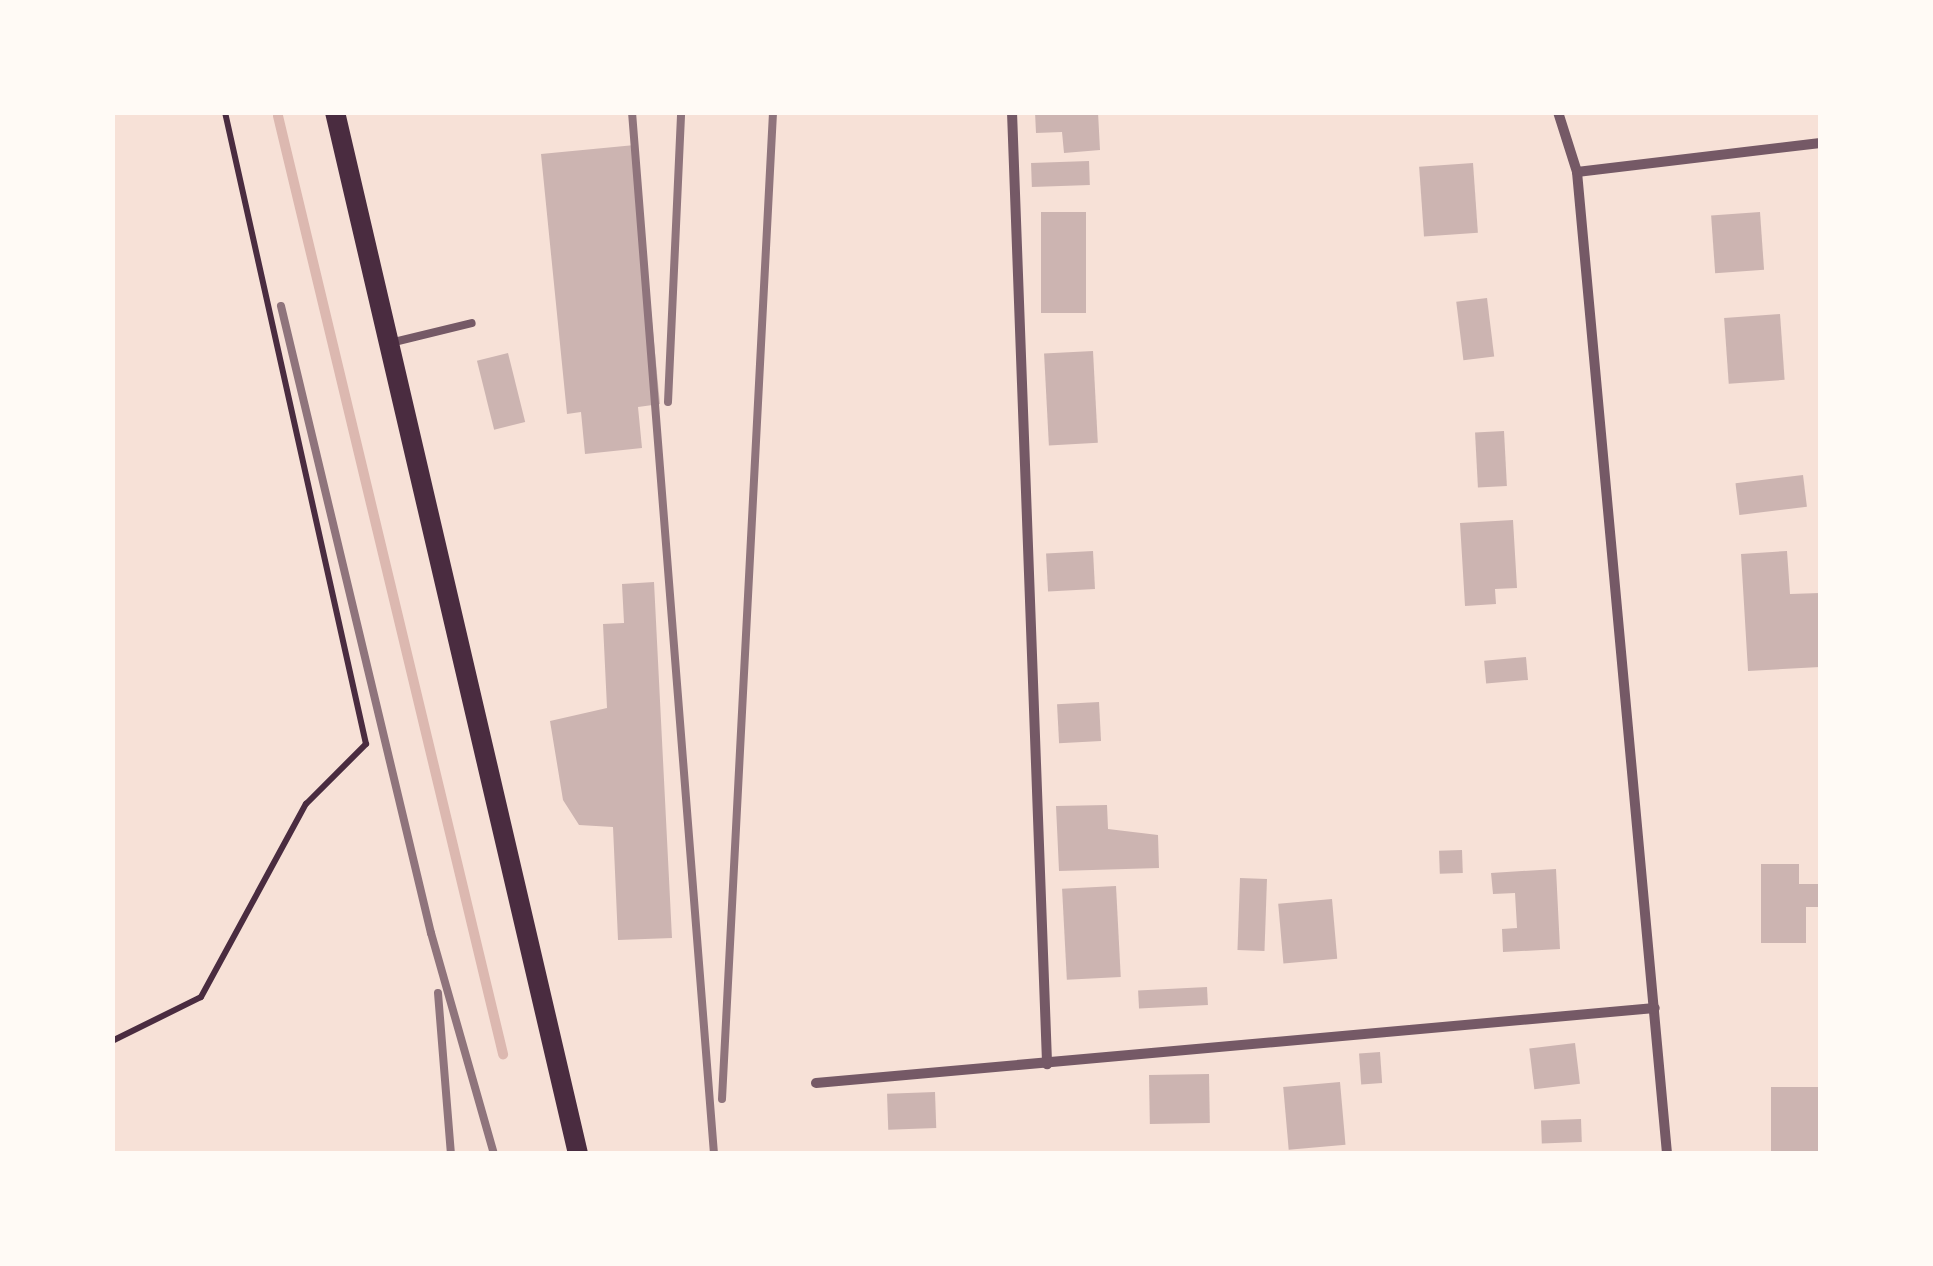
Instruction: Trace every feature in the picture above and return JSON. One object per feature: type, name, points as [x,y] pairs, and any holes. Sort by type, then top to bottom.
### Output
[{"type":"main road","points":[[335,112],[386,344],[578,1154]]},
{"type":"street","points":[[1012,112],[1047,1064]]},
{"type":"street","points":[[1558,112],[1577,172],[1668,1154]]},
{"type":"street","points":[[1577,172],[1820,143]]},
{"type":"street","points":[[816,1083],[1655,1008]]},
{"type":"lane","points":[[386,344],[472,323]]},
{"type":"path","points":[[112,1041],[201,996],[306,804],[366,744],[225,112]]},
{"type":"building","points":[[1035,112],[1098,112],[1100,150],[1064,153],[1062,132],[1036,133]]},
{"type":"building","points":[[635,145],[660,404],[638,407],[642,448],[585,454],[581,412],[567,414],[541,154]]},
{"type":"building","points":[[1089,161],[1090,185],[1032,187],[1031,163]]},
{"type":"building","points":[[1473,163],[1478,233],[1424,237],[1419,167]]},
{"type":"building","points":[[1041,212],[1086,212],[1086,313],[1041,313]]},
{"type":"building","points":[[1760,212],[1764,270],[1715,273],[1711,215]]},
{"type":"building","points":[[1487,298],[1494,357],[1463,360],[1456,302]]},
{"type":"building","points":[[1780,314],[1785,380],[1729,384],[1724,318]]},
{"type":"building","points":[[1093,351],[1098,443],[1049,445],[1044,354]]},
{"type":"building","points":[[508,353],[525,422],[494,430],[477,361]]},
{"type":"building","points":[[1504,431],[1507,486],[1478,487],[1475,433]]},
{"type":"building","points":[[1803,475],[1807,507],[1739,515],[1736,483]]},
{"type":"building","points":[[1513,520],[1517,588],[1495,589],[1496,604],[1465,606],[1460,523]]},
{"type":"building","points":[[1093,551],[1095,589],[1048,591],[1046,553]]},
{"type":"building","points":[[1787,551],[1790,594],[1820,593],[1820,667],[1748,671],[1741,554]]},
{"type":"building","points":[[654,582],[672,938],[618,940],[613,827],[579,825],[563,800],[550,721],[607,708],[603,624],[624,623],[622,584]]},
{"type":"building","points":[[1526,657],[1528,680],[1486,684],[1484,661]]},
{"type":"building","points":[[1099,702],[1101,741],[1059,743],[1057,704]]},
{"type":"building","points":[[1107,805],[1108,829],[1158,835],[1159,868],[1059,871],[1056,806]]},
{"type":"building","points":[[1462,850],[1463,873],[1440,874],[1439,851]]},
{"type":"building","points":[[1761,864],[1799,864],[1799,884],[1820,884],[1820,907],[1806,907],[1806,943],[1761,943]]},
{"type":"building","points":[[1556,869],[1560,949],[1503,952],[1502,929],[1517,928],[1515,893],[1493,894],[1491,873]]},
{"type":"building","points":[[1240,878],[1267,879],[1264,951],[1237,950]]},
{"type":"building","points":[[1116,886],[1121,977],[1067,980],[1062,889]]},
{"type":"building","points":[[1332,899],[1337,959],[1283,963],[1278,904]]},
{"type":"building","points":[[1207,987],[1208,1005],[1139,1009],[1138,991]]},
{"type":"building","points":[[1575,1043],[1580,1084],[1534,1089],[1529,1049]]},
{"type":"building","points":[[1380,1052],[1382,1083],[1361,1084],[1359,1053]]},
{"type":"building","points":[[1209,1074],[1210,1123],[1150,1124],[1149,1075]]},
{"type":"building","points":[[1340,1082],[1345,1145],[1289,1150],[1283,1087]]},
{"type":"building","points":[[1771,1087],[1820,1087],[1820,1154],[1771,1154]]},
{"type":"building","points":[[935,1092],[936,1128],[888,1130],[887,1094]]},
{"type":"building","points":[[1581,1119],[1582,1142],[1542,1143],[1541,1120]]},
{"type":"waterway","points":[[278,116],[503,1054]]},
{"type":"railway","points":[[632,112],[714,1154]]},
{"type":"railway","points":[[668,402],[681,112]]},
{"type":"railway","points":[[722,1099],[773,112]]},
{"type":"railway","points":[[281,306],[431,933],[494,1154]]},
{"type":"railway","points":[[438,993],[451,1154]]}]
